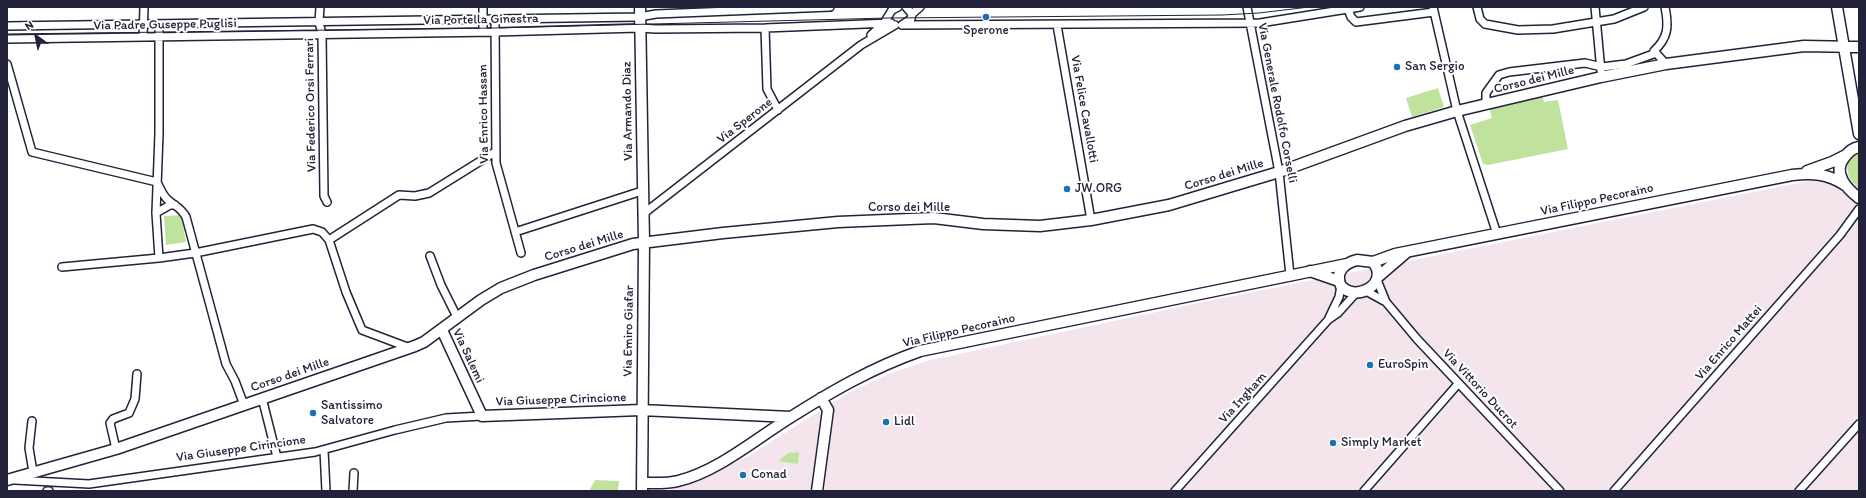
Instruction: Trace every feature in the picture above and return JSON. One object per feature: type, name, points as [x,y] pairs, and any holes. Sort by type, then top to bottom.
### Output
[{"type":"street","points":[[142,37],[144,7]]},
{"type":"street","name":"Via Federico Orsi Ferrari","points":[[320,7],[319,22],[322,34],[324,196],[327,202]]},
{"type":"street","points":[[483,7],[483,32]]},
{"type":"street","name":"Via Portella Ginestra","points":[[319,22],[495,19],[640,12],[656,14],[761,8],[830,7]]},
{"type":"street","points":[[892,23],[892,10],[898,7]]},
{"type":"street","points":[[906,7],[912,14]]},
{"type":"street","points":[[861,45],[870,35],[892,23],[911,19],[912,14],[920,7]]},
{"type":"street","name":"Via Generale Rodolfo Corselli","points":[[1247,7],[1280,172],[1290,275]]},
{"type":"street","name":"Via Portella Ginestra","points":[[322,34],[495,32],[640,28],[765,28],[866,23],[1057,25],[1249,23],[1360,7]]},
{"type":"street","points":[[1476,7],[1480,19],[1485,24],[1518,30],[1553,30],[1614,19],[1644,7]]},
{"type":"street","points":[[1595,7],[1601,72]]},
{"type":"street","points":[[1665,7],[1666,34],[1664,41],[1654,51],[1666,64]]},
{"type":"street","points":[[1837,7],[1859,134]]},
{"type":"street","points":[[1348,9],[1351,17],[1356,22],[1433,9],[1456,111],[1497,234]]},
{"type":"street","name":"Via Armando Diaz","points":[[640,12],[643,214]]},
{"type":"street","name":"Via Enrico Hassan","points":[[495,19],[496,163],[521,252]]},
{"type":"street","name":"Via Padre Guseppe Puglisi","points":[[7,26],[319,22]]},
{"type":"street","points":[[866,23],[870,29],[870,35]]},
{"type":"street","points":[[861,45],[892,23]]},
{"type":"street","points":[[159,24],[159,134],[156,182],[156,213],[159,258]]},
{"type":"street","name":"Via Felice Cavallotti","points":[[1057,25],[1091,220]]},
{"type":"street","points":[[765,28],[767,89],[778,110]]},
{"type":"street","name":"Via Padre Guseppe Puglisi","points":[[7,39],[322,34]]},
{"type":"street","name":"Via Sperone","points":[[643,214],[861,45]]},
{"type":"street","name":"Corso dei Mille","points":[[8,480],[116,449],[410,348],[424,342],[442,330],[457,317],[501,288],[534,275],[633,244],[762,228],[845,221],[934,218],[983,224],[1040,226],[1091,220],[1169,205],[1280,172],[1405,126],[1456,111],[1486,105],[1601,72],[1804,46],[1859,47]]},
{"type":"street","points":[[1486,105],[1486,93],[1499,75],[1509,72],[1585,63],[1601,72],[1656,53]]},
{"type":"street","points":[[7,64],[32,152],[156,182],[163,194],[182,209],[186,217],[226,364],[235,381],[244,405]]},
{"type":"street","name":"Via Filippo Pecoraino","points":[[642,487],[678,481],[719,465],[763,434],[852,380],[882,365],[920,351],[1347,264],[1363,259],[1373,262],[1395,254],[1792,175],[1820,167],[1846,155],[1850,150],[1859,147]]},
{"type":"street","points":[[329,240],[399,195],[415,196],[430,193],[495,152]]},
{"type":"street","points":[[1846,155],[1841,162],[1841,176],[1845,184],[1859,198]]},
{"type":"street","name":"Via Filippo Pecoraino","points":[[1792,175],[1812,173],[1827,175],[1845,184]]},
{"type":"street","points":[[515,232],[642,191]]},
{"type":"street","points":[[156,213],[175,205]]},
{"type":"street","name":"Via Enrico Mattei","points":[[1614,491],[1840,235],[1859,209]]},
{"type":"street","name":"Via Emiro Giafar","points":[[642,487],[641,410],[644,243],[643,214]]},
{"type":"street","points":[[62,266],[159,258],[195,253],[313,229],[322,232],[329,240],[346,292],[362,330],[410,348]]},
{"type":"street","name":"Via Filippo Pecoraino","points":[[1361,292],[1407,252]]},
{"type":"street","points":[[430,256],[457,317]]},
{"type":"street","points":[[1373,262],[1378,270],[1378,278],[1386,302]]},
{"type":"street","points":[[1328,320],[1339,297],[1339,272],[1347,264]]},
{"type":"street","points":[[1310,271],[1340,284],[1348,291],[1361,292],[1386,302]]},
{"type":"street","points":[[1328,320],[1361,292]]},
{"type":"street","name":"Via Vittorio Ducrot","points":[[1386,302],[1458,384],[1560,491]]},
{"type":"street","name":"Via Ingham","points":[[1175,491],[1328,320]]},
{"type":"street","name":"Via Salemi","points":[[442,330],[482,416]]},
{"type":"street","points":[[116,449],[110,431],[110,422],[113,419],[129,413],[135,399],[137,374]]},
{"type":"street","points":[[1364,491],[1458,384]]},
{"type":"street","points":[[262,398],[277,457]]},
{"type":"street","points":[[817,491],[828,410],[821,398]]},
{"type":"street","name":"Via Giuseppe Cirincione","points":[[8,480],[92,483],[277,457],[324,450],[446,418],[641,410],[791,417]]},
{"type":"street","points":[[763,434],[767,426],[766,416]]},
{"type":"street","points":[[32,422],[29,448],[33,472]]},
{"type":"street","points":[[1799,491],[1859,424]]},
{"type":"street","points":[[324,450],[326,491]]},
{"type":"street","points":[[353,491],[354,473]]},
{"type":"street","points":[[92,483],[92,491]]},
{"type":"shaded area","points":[[1859,171],[1859,491],[667,491],[697,482],[750,455],[848,393],[888,374],[930,360],[1208,301]]},
{"type":"green space","points":[[1438,88],[1444,107],[1412,117],[1406,98]]},
{"type":"green space","points":[[1542,95],[1544,102],[1558,100],[1568,149],[1488,165],[1483,164],[1470,125],[1492,118],[1489,107]]},
{"type":"green space","points":[[1859,153],[1859,189],[1851,180],[1847,170],[1847,165],[1853,156]]},
{"type":"green space","points":[[181,215],[186,242],[166,245],[164,216]]},
{"type":"green space","points":[[790,452],[799,452],[798,464],[778,461]]},
{"type":"green space","points":[[595,480],[619,481],[618,490],[631,491],[589,491]]},
{"type":"tram line","points":[[7,34],[495,28],[888,18],[1222,15],[1259,13],[1309,7]]},
{"type":"place","name":"Sperone","points":[[986,17]]},
{"type":"place","name":"San Sergio","points":[[1397,67]]},
{"type":"place","name":"JW.ORG","points":[[1067,189]]},
{"type":"place","name":"EuroSpin","points":[[1370,365]]},
{"type":"place","name":"Santissimo Salvatore","points":[[313,413]]},
{"type":"place","name":"Lidl","points":[[886,422]]},
{"type":"place","name":"Simply Market","points":[[1333,443]]},
{"type":"place","name":"Conad","points":[[743,475]]}]
